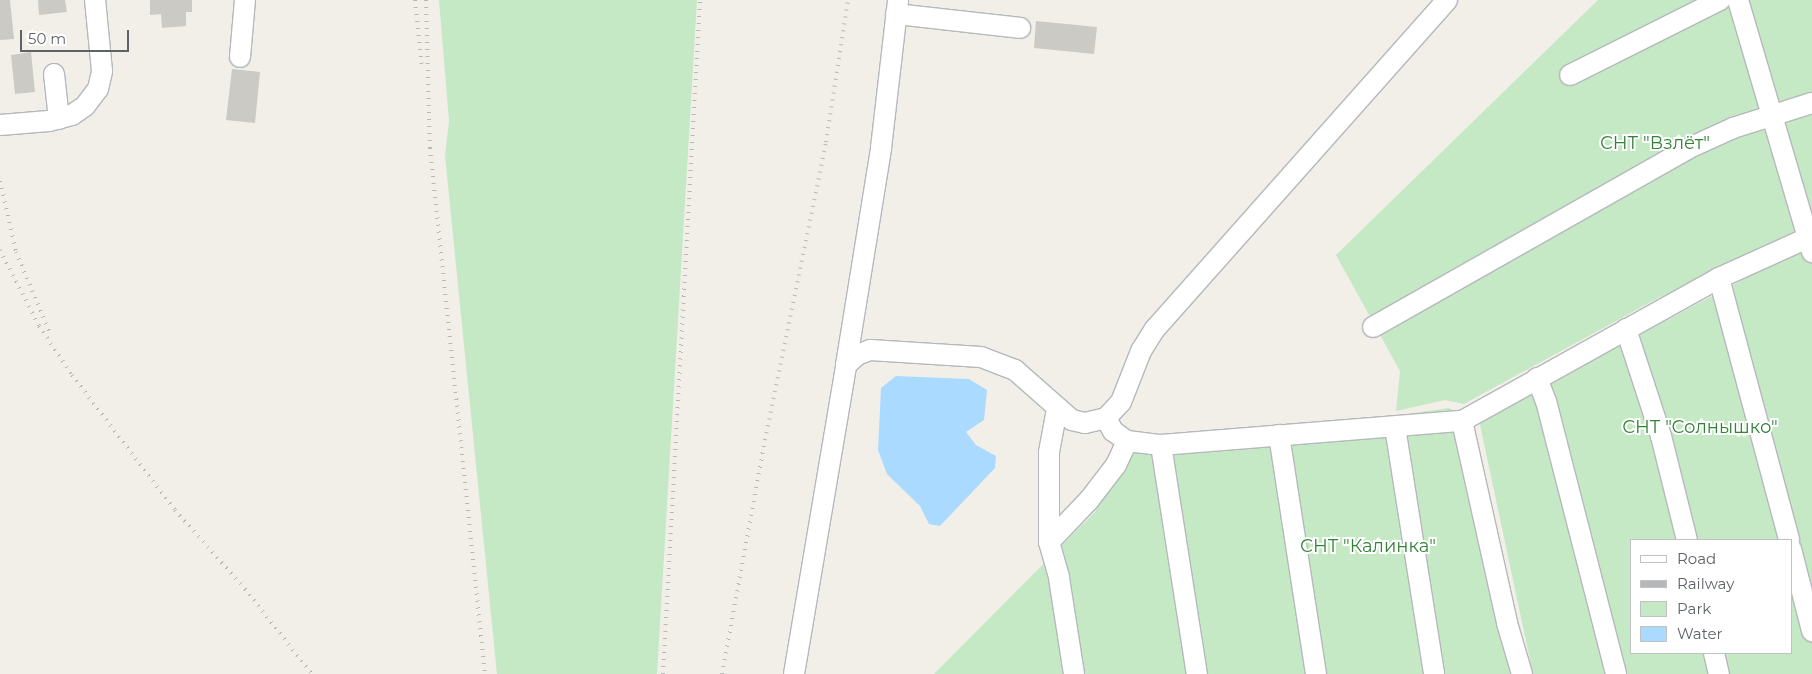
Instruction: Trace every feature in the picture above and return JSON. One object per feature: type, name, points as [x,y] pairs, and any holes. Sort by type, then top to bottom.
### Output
[{"type":"street","points":[[0,125],[59,119],[86,106],[98,89],[102,71],[95,0]]},
{"type":"street","points":[[240,57],[245,0]]},
{"type":"street","points":[[846,366],[857,355],[870,350],[981,357],[1015,370],[1057,409],[1072,420],[1085,424],[1106,418],[1121,402],[1141,351],[1155,329],[1448,0]]},
{"type":"street","points":[[1570,75],[1720,0]]},
{"type":"street","points":[[1106,418],[1113,430],[1127,441],[1161,446],[1462,421],[1719,278],[1810,242],[1738,0]]},
{"type":"street","points":[[794,674],[881,148],[897,7],[1020,28]]},
{"type":"street","points":[[54,74],[59,119]]},
{"type":"street","points":[[1374,326],[1688,149],[1733,128],[1812,103]]},
{"type":"street","points":[[1719,278],[1788,539]]},
{"type":"street","points":[[1626,329],[1662,436],[1686,539]]},
{"type":"street","points":[[1537,378],[1546,401],[1616,674]]},
{"type":"street","points":[[1057,409],[1049,452],[1049,542],[1059,578],[1074,674]]},
{"type":"street","points":[[1462,421],[1508,623],[1522,674]]},
{"type":"street","points":[[1395,427],[1434,674]]},
{"type":"street","points":[[1279,435],[1316,674]]},
{"type":"street","points":[[1049,542],[1090,500],[1116,464],[1127,441]]},
{"type":"street","points":[[1161,446],[1196,674]]},
{"type":"street","points":[[1792,553],[1812,631]]},
{"type":"street","points":[[1714,654],[1719,674]]},
{"type":"green space","points":[[439,0],[697,0],[657,674],[497,674],[445,155],[449,121]]},
{"type":"green space","name":"СНТ \"Взлёт\"","points":[[1598,0],[1812,0],[1812,229],[1658,298],[1464,404],[1445,400],[1396,411],[1400,371],[1336,255]]},
{"type":"green space","name":"СНТ \"Солнышко\"","points":[[1812,243],[1812,674],[1533,674],[1479,420]]},
{"type":"green space","name":"СНТ \"Калинка\"","points":[[1449,408],[1474,423],[1529,674],[934,674],[1095,512],[1125,456],[1151,437],[1393,416]]},
{"type":"water","points":[[896,376],[969,379],[987,390],[984,420],[966,432],[976,445],[996,456],[995,468],[940,526],[929,524],[920,506],[887,474],[878,450],[881,388]]},
{"type":"building","points":[[0,0],[10,0],[14,39],[0,40]]},
{"type":"building","points":[[38,0],[65,0],[67,12],[39,15]]},
{"type":"building","points":[[150,0],[192,0],[192,12],[186,12],[186,26],[162,28],[161,14],[150,15]]},
{"type":"building","points":[[1036,21],[1097,27],[1094,54],[1034,48]]},
{"type":"building","points":[[31,52],[35,92],[15,94],[11,55]]},
{"type":"building","points":[[232,69],[260,72],[255,123],[226,120]]},
{"type":"railway","points":[[415,0],[422,68]]},
{"type":"railway","points":[[426,0],[430,148],[485,674]]},
{"type":"railway","points":[[663,674],[700,0]]},
{"type":"railway","points":[[722,674],[765,440],[826,142],[848,0]]},
{"type":"railway","points":[[0,181],[16,252],[49,331]]},
{"type":"railway","points":[[0,250],[39,326],[72,375],[175,510],[245,589],[312,674]]}]
